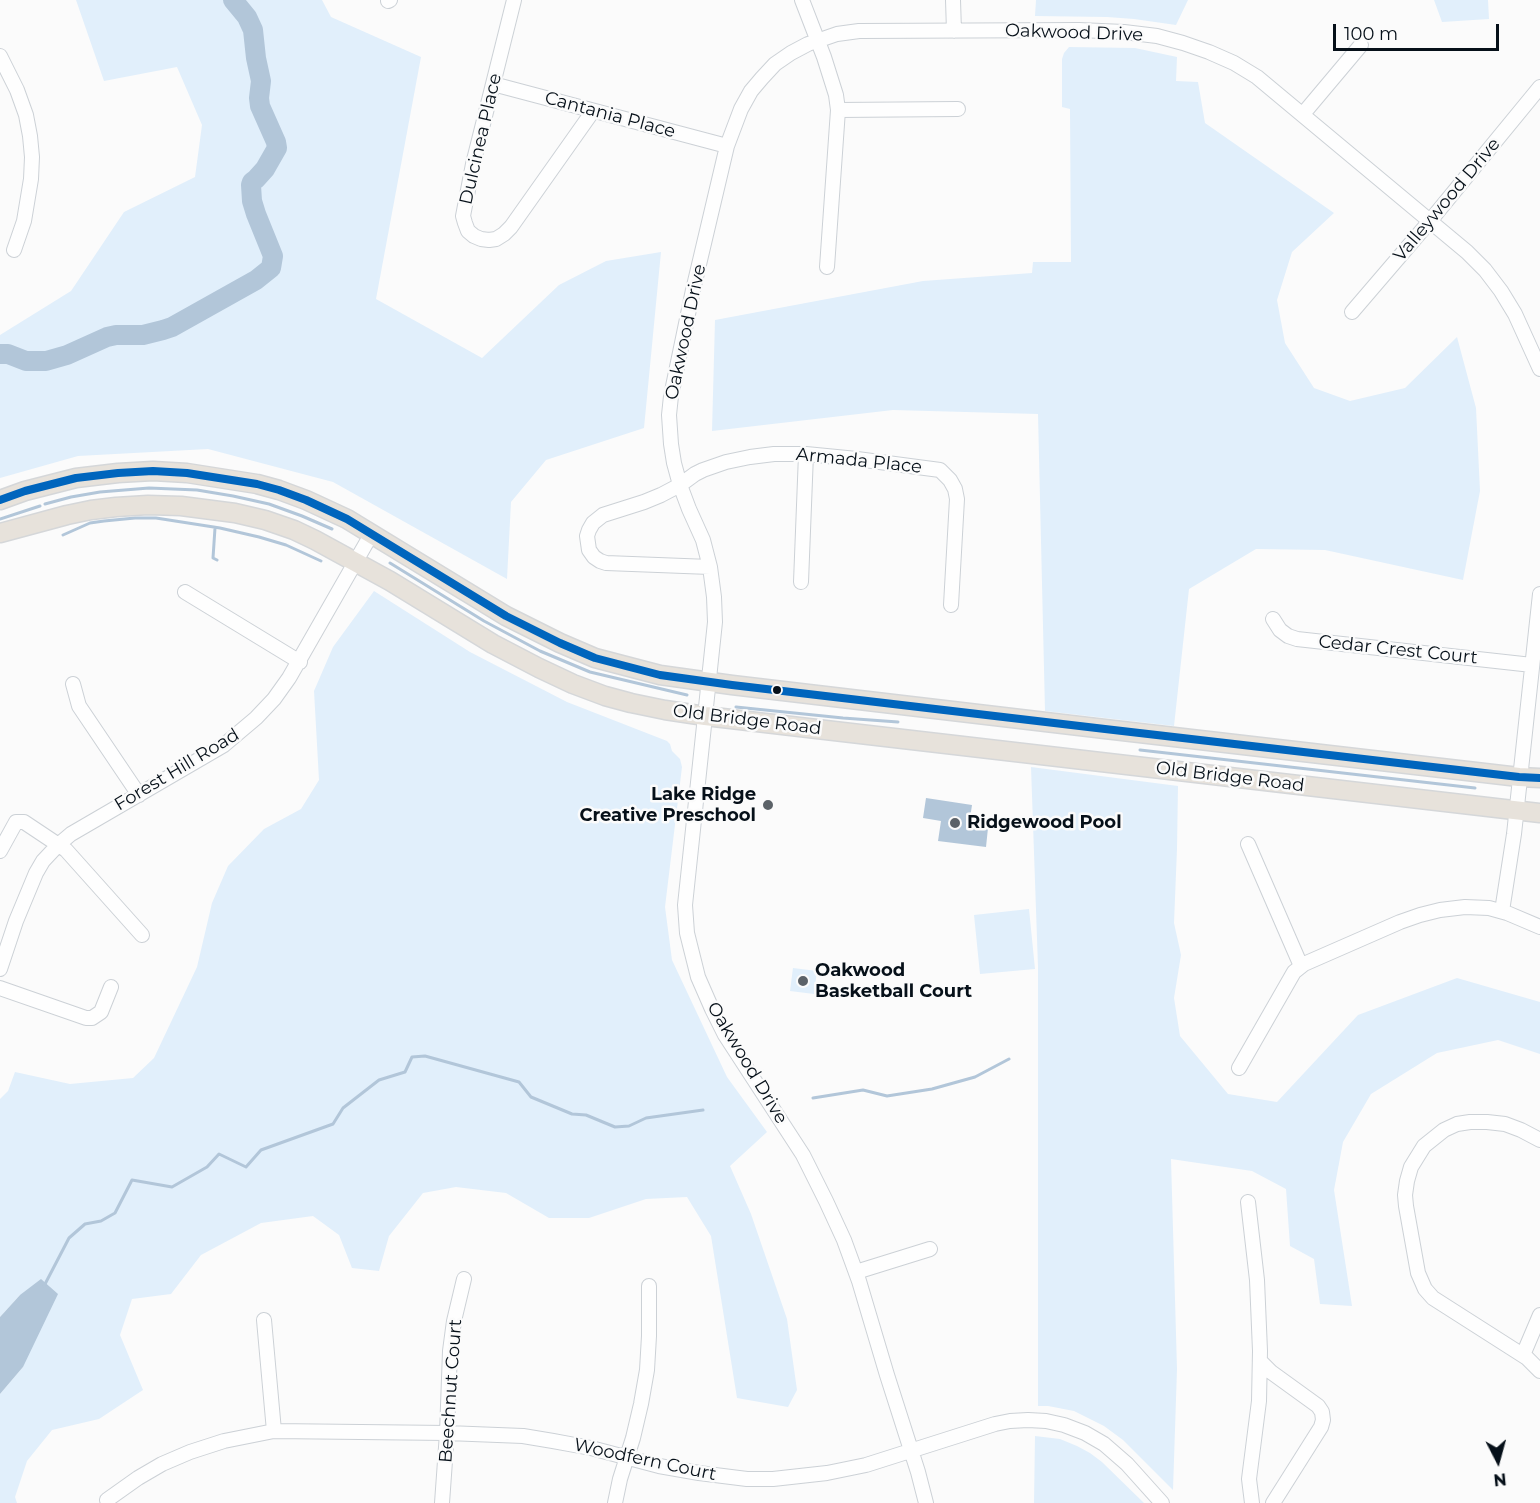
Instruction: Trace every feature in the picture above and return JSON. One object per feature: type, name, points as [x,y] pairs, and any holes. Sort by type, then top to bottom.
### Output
[{"type":"main road","name":"Old Bridge Road","points":[[0,500],[58,482],[93,475],[153,471],[187,473],[248,482],[279,490],[347,519],[507,616],[576,650],[626,667],[660,675],[1540,778]]},
{"type":"main road","name":"Old Bridge Road","points":[[0,533],[91,510],[148,505],[181,506],[235,513],[265,520],[315,540],[356,561],[493,644],[573,684],[605,696],[665,711],[1540,813]]},
{"type":"street","name":"Dulcinea Place","points":[[514,0],[473,164],[463,216],[468,231],[474,236],[489,240],[504,234],[593,111]]},
{"type":"street","points":[[802,0],[818,39],[836,95],[838,110],[827,267]]},
{"type":"street","points":[[953,0],[954,31]]},
{"type":"street","name":"Oakwood Drive","points":[[926,1503],[856,1272],[844,1240],[802,1155],[725,1035],[711,1009],[698,977],[686,924],[685,906],[715,622],[710,567],[699,530],[680,485],[671,444],[670,396],[727,146],[741,109],[762,78],[776,64],[818,39],[837,34],[860,31],[1102,31],[1157,36],[1183,43],[1234,63],[1257,77],[1467,252],[1501,291],[1515,314],[1540,369]]},
{"type":"street","points":[[1303,114],[1361,45]]},
{"type":"street","points":[[0,56],[17,90],[26,115],[32,157],[24,221],[14,250]]},
{"type":"street","name":"Cantania Place","points":[[492,84],[727,146]]},
{"type":"street","name":"Valleywood Drive","points":[[1352,312],[1540,87]]},
{"type":"street","points":[[838,110],[958,109]]},
{"type":"street","points":[[801,582],[806,454]]},
{"type":"street","name":"Armada Place","points":[[710,567],[606,563],[594,557],[590,550],[589,530],[603,515],[661,495],[694,474],[726,462],[750,457],[806,454],[940,470],[950,480],[957,499],[951,605]]},
{"type":"street","name":"Forest Hill Road","points":[[0,969],[16,921],[43,861],[58,845],[83,826],[224,745],[256,718],[274,699],[300,662],[372,533]]},
{"type":"street","points":[[185,592],[300,662]]},
{"type":"street","points":[[1502,911],[1516,811],[1540,594]]},
{"type":"street","name":"Cedar Crest Court","points":[[1273,619],[1280,630],[1297,639],[1532,665]]},
{"type":"street","points":[[74,684],[79,706],[139,795]]},
{"type":"street","points":[[0,851],[16,822],[24,822],[66,850],[142,935]]},
{"type":"street","points":[[1248,844],[1301,966]]},
{"type":"street","points":[[1239,1068],[1294,972],[1301,966],[1420,915],[1440,910],[1465,907],[1489,908],[1540,927]]},
{"type":"street","points":[[0,988],[86,1018],[92,1018],[101,1012],[111,987]]},
{"type":"street","points":[[1540,1140],[1505,1124],[1479,1122],[1457,1124],[1444,1130],[1424,1146],[1411,1167],[1405,1195],[1418,1273],[1425,1289],[1433,1298],[1523,1355],[1540,1371]]},
{"type":"street","points":[[1248,1202],[1257,1280],[1260,1361],[1259,1401],[1249,1479],[1252,1503]]},
{"type":"street","points":[[856,1272],[930,1249]]},
{"type":"street","name":"Beechnut Court","points":[[442,1503],[450,1351],[453,1321],[464,1279]]},
{"type":"street","points":[[615,1503],[636,1426],[646,1370],[649,1286]]},
{"type":"street","points":[[1523,1355],[1540,1315]]},
{"type":"street","points":[[264,1320],[274,1431]]},
{"type":"street","points":[[1260,1361],[1271,1372],[1318,1406],[1323,1420],[1321,1427],[1273,1503]]},
{"type":"street","name":"Woodfern Court","points":[[107,1500],[162,1464],[190,1452],[247,1435],[274,1431],[447,1432],[513,1436],[553,1440],[659,1466],[699,1473],[747,1479],[773,1479],[827,1473],[866,1465],[1010,1421],[1028,1420],[1064,1425],[1104,1444],[1127,1464],[1162,1503]]},
{"type":"shaded area","points":[[76,0],[322,0],[331,17],[421,57],[376,299],[482,358],[559,285],[606,261],[661,252],[644,428],[546,460],[511,502],[507,579],[333,482],[208,449],[78,456],[0,478],[0,335],[71,291],[124,212],[195,177],[202,125],[177,67],[104,81]]},
{"type":"shaded area","points":[[1036,0],[1188,0],[1176,25],[1107,17],[1035,16]]},
{"type":"shaded area","points":[[1434,0],[1488,0],[1489,19],[1442,22]]},
{"type":"shaded area","points":[[1069,47],[1135,48],[1177,57],[1176,81],[1198,82],[1205,123],[1334,213],[1292,252],[1277,300],[1285,343],[1314,388],[1350,401],[1405,388],[1457,337],[1476,408],[1480,491],[1463,580],[1325,550],[1256,549],[1189,589],[1174,726],[1045,711],[1038,414],[893,410],[712,431],[715,320],[923,281],[1032,273],[1033,262],[1071,262],[1070,109],[1062,107],[1062,59]]},
{"type":"shaded area","points":[[374,591],[470,652],[567,702],[667,741],[672,751],[680,759],[682,767],[665,907],[672,960],[727,1077],[767,1132],[730,1166],[751,1214],[787,1319],[797,1390],[788,1407],[737,1398],[711,1236],[687,1197],[646,1199],[589,1218],[549,1218],[506,1193],[456,1187],[423,1193],[389,1236],[379,1271],[352,1268],[339,1235],[313,1216],[261,1223],[201,1255],[171,1294],[132,1299],[120,1335],[143,1390],[99,1419],[52,1430],[27,1461],[15,1497],[17,1503],[0,1503],[0,1394],[23,1367],[20,1295],[0,1317],[0,1099],[8,1091],[15,1072],[70,1084],[133,1078],[154,1058],[197,967],[212,903],[228,866],[264,829],[301,809],[319,780],[314,691],[333,647]]},
{"type":"shaded area","points":[[1031,767],[1178,786],[1174,923],[1181,955],[1174,998],[1180,1036],[1228,1094],[1277,1102],[1358,1015],[1457,978],[1540,1002],[1540,1054],[1498,1040],[1437,1053],[1371,1094],[1343,1142],[1334,1190],[1352,1306],[1320,1304],[1314,1259],[1290,1246],[1286,1189],[1252,1171],[1171,1159],[1177,1369],[1173,1490],[1123,1440],[1104,1426],[1074,1411],[1038,1406],[1038,967]]},
{"type":"shaded area","points":[[1029,909],[1035,969],[980,974],[974,915]]},
{"type":"shaded area","name":"Oakwood Basketball Court","points":[[793,968],[817,971],[814,994],[790,991]]},
{"type":"shaded area","points":[[1035,1436],[1060,1439],[1090,1453],[1144,1503],[1034,1503]]},
{"type":"water","name":"Ridgewood Pool","points":[[926,798],[972,805],[969,825],[988,828],[986,847],[938,841],[941,821],[923,818]]},
{"type":"water","points":[[41,1279],[58,1294],[23,1367],[0,1394],[0,1317],[20,1295]]},
{"type":"waterway","points":[[0,354],[8,354],[26,361],[46,361],[67,355],[107,337],[143,335],[163,330],[256,280],[271,268],[273,256],[256,214],[251,185],[265,169],[277,148],[260,106],[261,81],[253,30],[247,17],[233,0]]},
{"type":"waterway","points":[[45,504],[100,492],[149,488],[197,490],[269,504],[332,529]]},
{"type":"waterway","points":[[0,519],[40,506]]},
{"type":"waterway","points":[[63,535],[90,523],[156,518],[259,537],[286,545],[321,561]]},
{"type":"waterway","points":[[215,528],[213,558],[217,560]]},
{"type":"waterway","points":[[390,563],[484,621],[540,651],[590,672],[687,695]]},
{"type":"waterway","points":[[736,707],[898,722]]},
{"type":"waterway","points":[[1140,750],[1475,788]]},
{"type":"waterway","points":[[44,1286],[69,1238],[85,1224],[101,1221],[115,1213],[132,1180],[172,1187],[207,1167],[219,1154],[246,1167],[261,1150],[333,1124],[343,1108],[379,1080],[405,1072],[412,1057],[425,1056],[519,1082],[531,1097],[572,1114],[586,1115],[615,1127],[629,1126],[646,1118],[703,1110]]},
{"type":"waterway","points":[[813,1098],[863,1090],[887,1096],[932,1089],[975,1077],[1009,1059]]},
{"type":"transit line","points":[[0,500],[76,478],[118,473],[153,471],[187,473],[257,484],[306,500],[347,519],[506,616],[560,643],[595,658],[660,675],[1105,729],[1540,778]]},
{"type":"place","name":"Lake Ridge Creative Preschool","points":[[768,805]]},
{"type":"place","name":"Ridgewood Pool","points":[[955,823]]},
{"type":"place","name":"Oakwood Basketball Court","points":[[803,981]]}]
